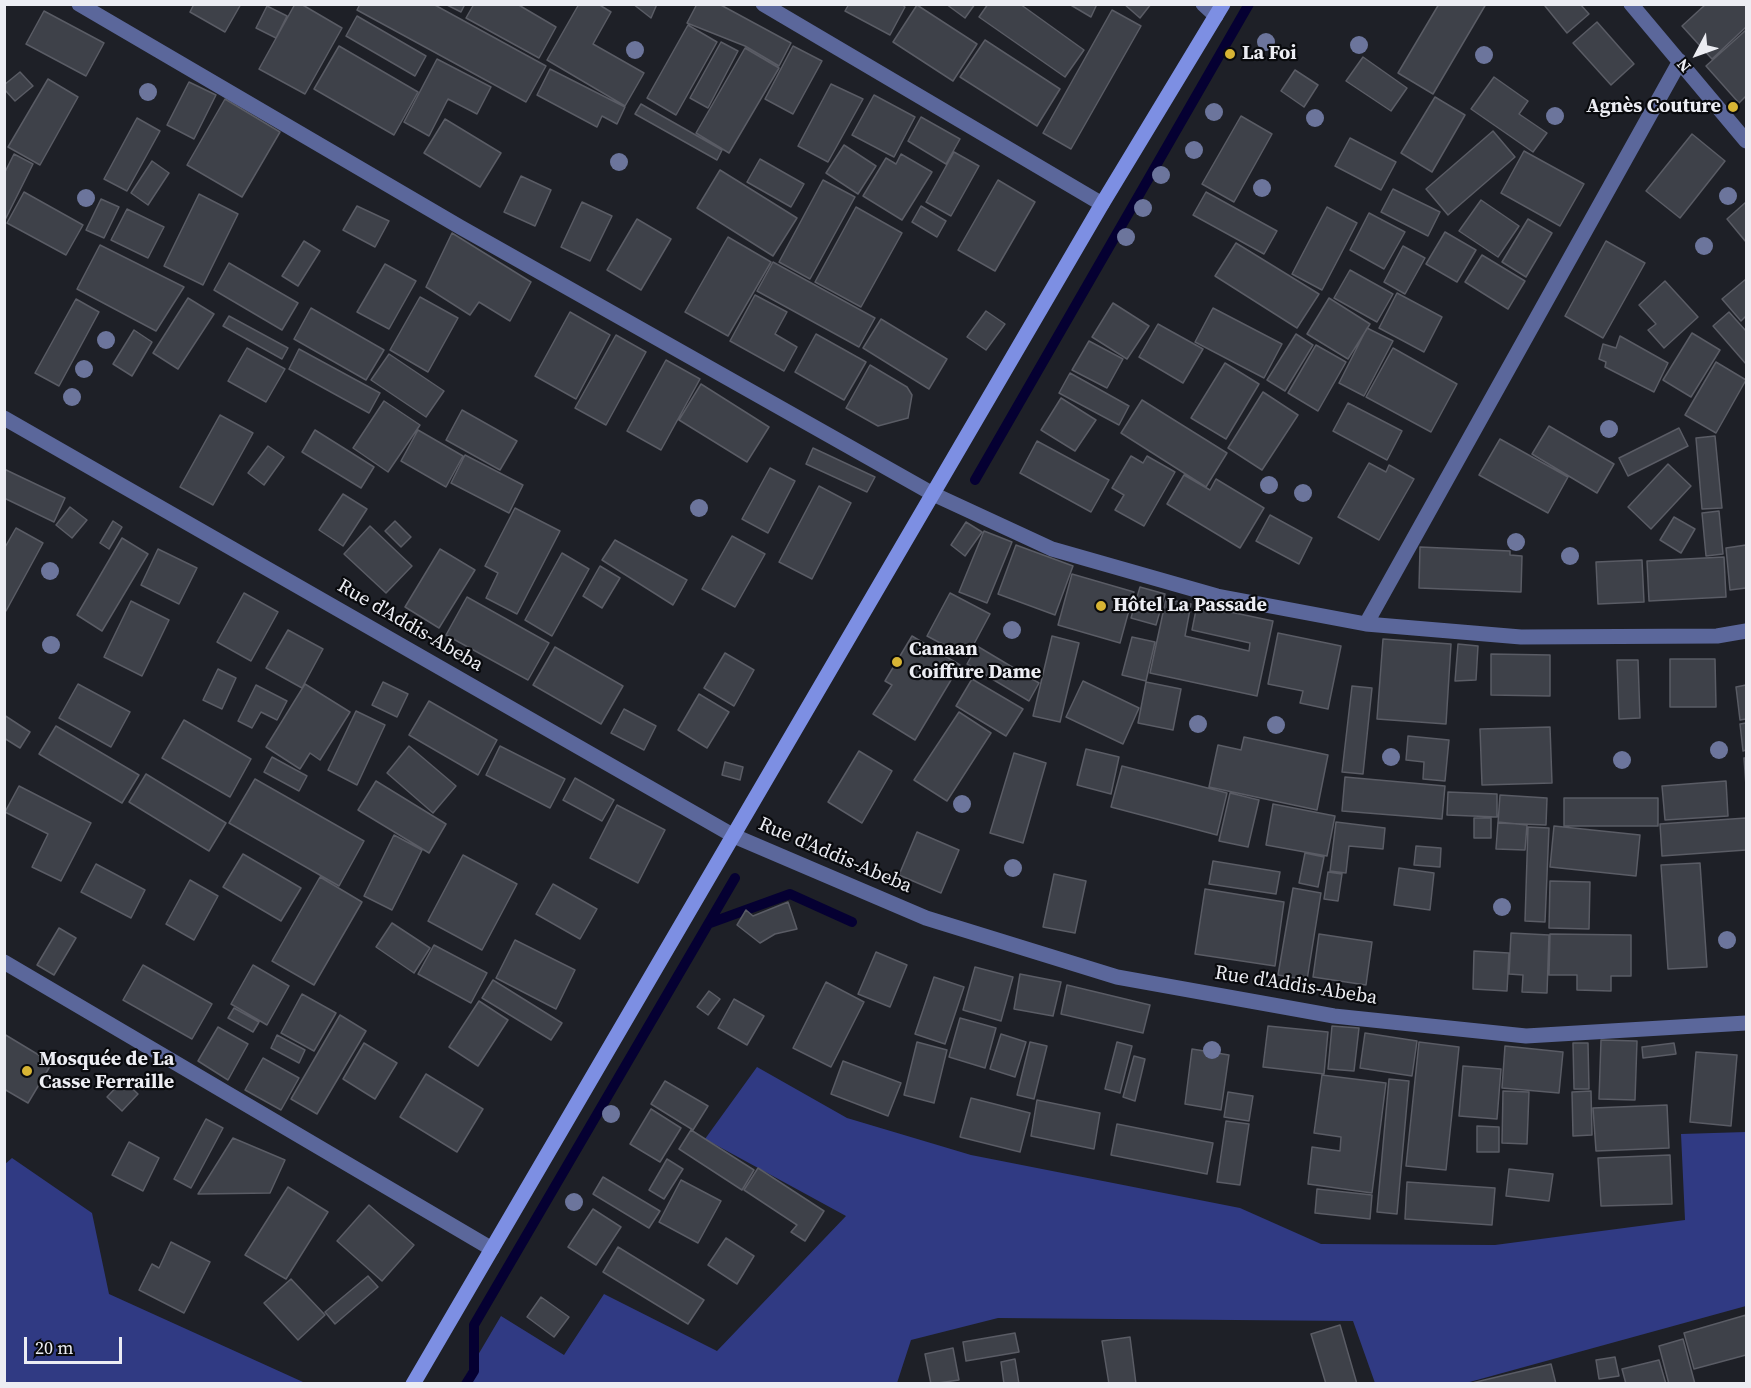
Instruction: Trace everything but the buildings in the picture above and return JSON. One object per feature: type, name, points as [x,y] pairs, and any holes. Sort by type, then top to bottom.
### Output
[{"type":"street","points":[[79,4],[460,226],[933,494],[1052,549],[1218,596],[1366,624],[1521,637],[1718,636],[1746,630]]},
{"type":"street","points":[[763,4],[1102,204]]},
{"type":"street","points":[[413,1383],[1102,204],[1219,10],[1203,4]]},
{"type":"street","points":[[1631,4],[1746,141]]},
{"type":"street","points":[[1366,624],[1680,61]]},
{"type":"street","name":"Rue d'Addis-Abeba","points":[[4,417],[734,836],[926,918],[1117,977],[1334,1016],[1526,1036],[1746,1023]]},
{"type":"street","points":[[4,963],[492,1248]]},
{"type":"shaded area","points":[[757,1067],[847,1118],[971,1155],[1240,1208],[1321,1244],[1495,1245],[1685,1220],[1681,1134],[1746,1132],[1746,1306],[1466,1383],[1375,1383],[1353,1321],[998,1318],[911,1340],[897,1383],[466,1384],[465,1377],[501,1316],[564,1355],[604,1294],[717,1351],[846,1216],[705,1139]]},
{"type":"shaded area","points":[[12,1158],[92,1213],[109,1294],[303,1382],[300,1384],[5,1383],[4,1165]]},
{"type":"waterway","points":[[975,480],[1249,4]]},
{"type":"waterway","points":[[466,1384],[474,1371],[474,1325],[735,878]]},
{"type":"waterway","points":[[710,923],[790,894],[852,922]]},
{"type":"place","name":"La Foi","points":[[1230,54]]},
{"type":"place","name":"Agnès Couture","points":[[1733,107]]},
{"type":"place","name":"Hôtel La Passade","points":[[1101,606]]},
{"type":"place","name":"Canaan Coiffure Dame","points":[[897,662]]},
{"type":"place","name":"Mosquée de La Casse Ferraille","points":[[27,1071]]}]
